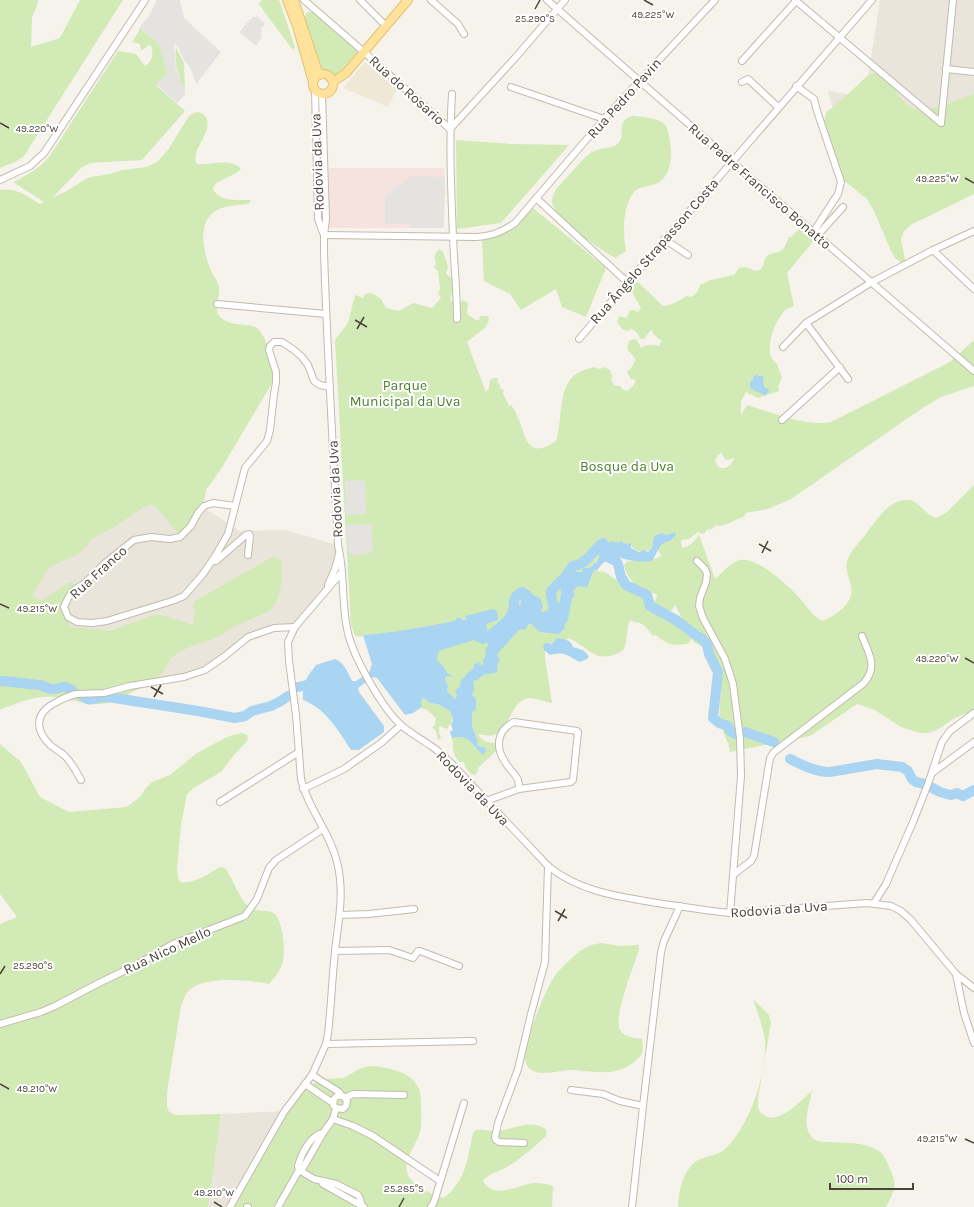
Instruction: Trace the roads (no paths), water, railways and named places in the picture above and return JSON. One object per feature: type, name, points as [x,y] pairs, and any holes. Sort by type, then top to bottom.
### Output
[{"type":"main road","name":"Rodovia da Uva","points":[[287,0],[297,26],[314,86]]},
{"type":"main road","points":[[294,0],[319,75]]},
{"type":"main road","points":[[319,75],[316,77],[314,86],[322,94],[328,93],[333,82],[346,73],[408,0]]},
{"type":"main road","points":[[319,75],[328,75],[333,82]]},
{"type":"street","points":[[0,180],[30,166],[44,153],[144,0]]},
{"type":"street","name":"Rua do Rosario","points":[[304,0],[450,129]]},
{"type":"street","points":[[360,0],[386,26]]},
{"type":"street","points":[[431,0],[458,24],[464,34]]},
{"type":"street","name":"Rua Padre Francisco Bonatto","points":[[547,0],[974,371]]},
{"type":"street","points":[[450,129],[515,58],[565,0]]},
{"type":"street","name":"Rua Pedro Pavin","points":[[324,235],[453,237],[488,236],[505,230],[515,223],[604,119],[715,0]]},
{"type":"street","points":[[742,61],[795,0],[941,123],[953,0]]},
{"type":"street","name":"Rua Ângelo Strapasson Costa","points":[[579,339],[731,161],[872,0]]},
{"type":"street","points":[[946,69],[974,72]]},
{"type":"street","points":[[742,82],[748,79],[778,107]]},
{"type":"street","name":"Rodovia da Uva","points":[[314,86],[318,220],[324,235]]},
{"type":"street","points":[[796,86],[814,99],[841,182],[838,194],[816,233]]},
{"type":"street","points":[[511,87],[604,119]]},
{"type":"street","name":"Rodovia da Uva","points":[[322,94],[326,218],[324,235],[326,314],[338,545],[342,572],[344,605],[348,633],[363,671],[389,711],[401,725],[442,754],[548,866],[562,876],[591,890],[617,896],[730,913],[874,903],[890,906],[904,913],[918,927],[956,974],[974,988]]},
{"type":"street","points":[[452,94],[450,129],[457,319]]},
{"type":"street","points":[[536,198],[627,282]]},
{"type":"street","points":[[816,233],[843,206]]},
{"type":"street","points":[[783,347],[806,323],[872,282],[971,232],[974,238]]},
{"type":"street","points":[[664,239],[688,255]]},
{"type":"street","points":[[933,250],[974,285]]},
{"type":"street","points":[[933,250],[974,289]]},
{"type":"street","points":[[217,304],[326,314]]},
{"type":"street","points":[[806,323],[848,379]]},
{"type":"street","name":"Rua Franco","points":[[235,506],[213,503],[204,506],[198,513],[191,526],[180,537],[170,539],[151,537],[134,540],[105,563],[85,583],[74,590],[64,607],[68,617],[76,622],[92,623],[107,621],[184,596],[212,561],[228,534],[245,468],[267,440],[270,430],[276,372],[269,350],[270,346],[274,342],[282,342],[288,345],[302,357],[308,365],[314,381],[320,385],[330,387]]},
{"type":"street","points":[[782,420],[840,367]]},
{"type":"street","points":[[212,561],[216,561],[249,534],[248,554]]},
{"type":"street","points":[[324,592],[335,569],[340,553]]},
{"type":"street","points":[[696,561],[705,569],[707,574],[699,606],[703,618],[725,658],[733,684],[740,738],[741,776],[730,913]]},
{"type":"street","points":[[230,1207],[284,1112],[312,1074],[326,1044],[342,889],[337,862],[331,844],[303,789],[288,642],[295,626],[342,572]]},
{"type":"street","points":[[81,780],[74,766],[64,755],[51,746],[40,731],[39,722],[41,714],[48,707],[71,695],[104,693],[130,686],[184,677],[205,670],[248,637],[274,628],[295,626]]},
{"type":"street","points":[[734,874],[751,861],[754,856],[770,758],[774,752],[864,683],[869,677],[872,669],[872,661],[862,636]]},
{"type":"street","points":[[874,903],[886,884],[913,822],[942,742],[950,731],[974,713]]},
{"type":"street","points":[[486,801],[520,790],[571,782],[573,780],[577,731],[514,722],[507,725],[502,731],[499,741],[500,754],[518,780],[520,790]]},
{"type":"street","points":[[303,789],[344,769],[381,743],[401,725]]},
{"type":"street","points":[[931,774],[974,742]]},
{"type":"street","points":[[220,802],[299,752]]},
{"type":"street","name":"Rua Nico Mello","points":[[0,1024],[41,1012],[55,1006],[134,966],[173,944],[245,916],[257,899],[269,868],[276,860],[323,828]]},
{"type":"street","points":[[524,1143],[499,1142],[495,1137],[498,1123],[518,1069],[545,962],[548,866]]},
{"type":"street","points":[[632,1207],[642,1106],[661,952],[664,941],[680,906]]},
{"type":"street","points":[[340,915],[369,914],[414,909]]},
{"type":"street","points":[[335,951],[389,950],[413,958],[418,951],[420,951],[459,966]]},
{"type":"street","points":[[956,974],[964,1012],[974,1043]]},
{"type":"street","points":[[326,1044],[473,1042]]},
{"type":"street","points":[[305,1084],[318,1092],[335,1106],[341,1109],[346,1106],[347,1101],[339,1092],[312,1074]]},
{"type":"street","points":[[318,1092],[322,1088],[324,1082]]},
{"type":"street","points":[[570,1090],[603,1094],[620,1101],[642,1106]]},
{"type":"street","points":[[278,1207],[299,1170],[298,1166],[305,1149],[319,1133],[323,1133],[333,1119],[336,1113],[335,1097],[352,1094],[404,1095]]},
{"type":"street","points":[[431,1207],[434,1202],[464,1103]]},
{"type":"street","points":[[333,1119],[353,1126],[373,1136],[440,1181]]},
{"type":"street","points":[[299,1170],[314,1179],[322,1181],[323,1184],[363,1206]]},
{"type":"water","points":[[758,374],[758,376],[764,376],[764,387],[770,390],[765,395],[753,390],[753,388],[750,389],[750,382],[753,380],[754,376]]},
{"type":"water","points":[[674,532],[676,535],[670,541],[663,543],[652,561],[634,561],[616,556],[603,563],[597,570],[594,570],[587,588],[578,586],[573,591],[575,595],[572,598],[568,620],[564,626],[565,628],[559,634],[540,632],[530,623],[526,629],[519,630],[498,653],[497,656],[500,659],[496,673],[486,674],[478,680],[473,681],[474,690],[472,696],[476,699],[476,710],[472,712],[472,726],[478,742],[477,745],[485,748],[486,751],[484,754],[482,754],[472,743],[462,737],[452,738],[450,732],[453,730],[451,725],[453,720],[450,711],[440,705],[428,702],[423,698],[421,703],[422,707],[413,713],[405,715],[377,678],[373,677],[358,688],[359,692],[384,726],[384,732],[359,750],[351,750],[325,714],[303,700],[305,682],[316,665],[335,659],[338,660],[347,671],[352,681],[356,681],[369,673],[372,664],[363,635],[398,631],[455,621],[458,617],[463,620],[467,620],[465,616],[493,609],[497,611],[498,620],[486,624],[488,634],[485,637],[479,634],[471,641],[441,650],[438,653],[437,660],[444,667],[447,673],[452,676],[446,676],[445,680],[448,687],[448,692],[455,699],[457,696],[455,691],[460,686],[461,680],[474,668],[474,664],[479,662],[480,665],[484,664],[482,660],[485,658],[486,648],[489,645],[486,641],[487,638],[511,620],[513,605],[517,607],[521,603],[521,597],[529,593],[540,598],[543,606],[541,610],[548,613],[551,611],[552,607],[560,602],[561,584],[564,584],[565,581],[564,576],[570,575],[568,573],[569,572],[582,572],[583,568],[589,568],[596,563],[599,557],[598,553],[606,553],[609,550],[609,542],[612,541],[617,543],[622,541],[624,544],[631,543],[631,548],[639,552],[644,550],[648,552],[652,548],[654,536],[661,533],[668,535]]},
{"type":"water","points":[[556,638],[569,641],[573,647],[583,650],[589,656],[587,659],[580,662],[564,654],[550,655],[544,650],[543,646],[545,643],[552,644]]},
{"type":"waterway","points":[[546,617],[553,612],[551,591],[565,577],[573,566],[586,560],[603,543],[609,558],[616,561],[618,564],[621,577],[626,585],[647,595],[650,606],[676,620],[707,644],[709,654],[718,672],[713,718],[719,723],[728,726],[730,731],[735,734],[745,732],[774,742]]},
{"type":"waterway","points":[[463,632],[471,633],[483,639],[490,635],[510,617],[513,610],[514,599],[522,592],[527,595],[532,604]]},
{"type":"waterway","points":[[0,681],[41,685],[52,689],[64,687],[73,691]]},
{"type":"waterway","points":[[298,687],[315,683]]},
{"type":"waterway","points":[[81,695],[89,700],[108,697],[235,718],[245,716],[252,711],[271,706],[288,696]]},
{"type":"waterway","points":[[790,759],[809,768],[825,772],[877,764],[902,767],[908,771],[912,779],[916,782],[925,784],[940,792],[951,795],[957,793],[963,796],[974,790]]},
{"type":"park label","name":"Parque Municipal da Uva","points":[[405,394]]},
{"type":"park label","name":"Bosque da Uva","points":[[627,466]]}]
